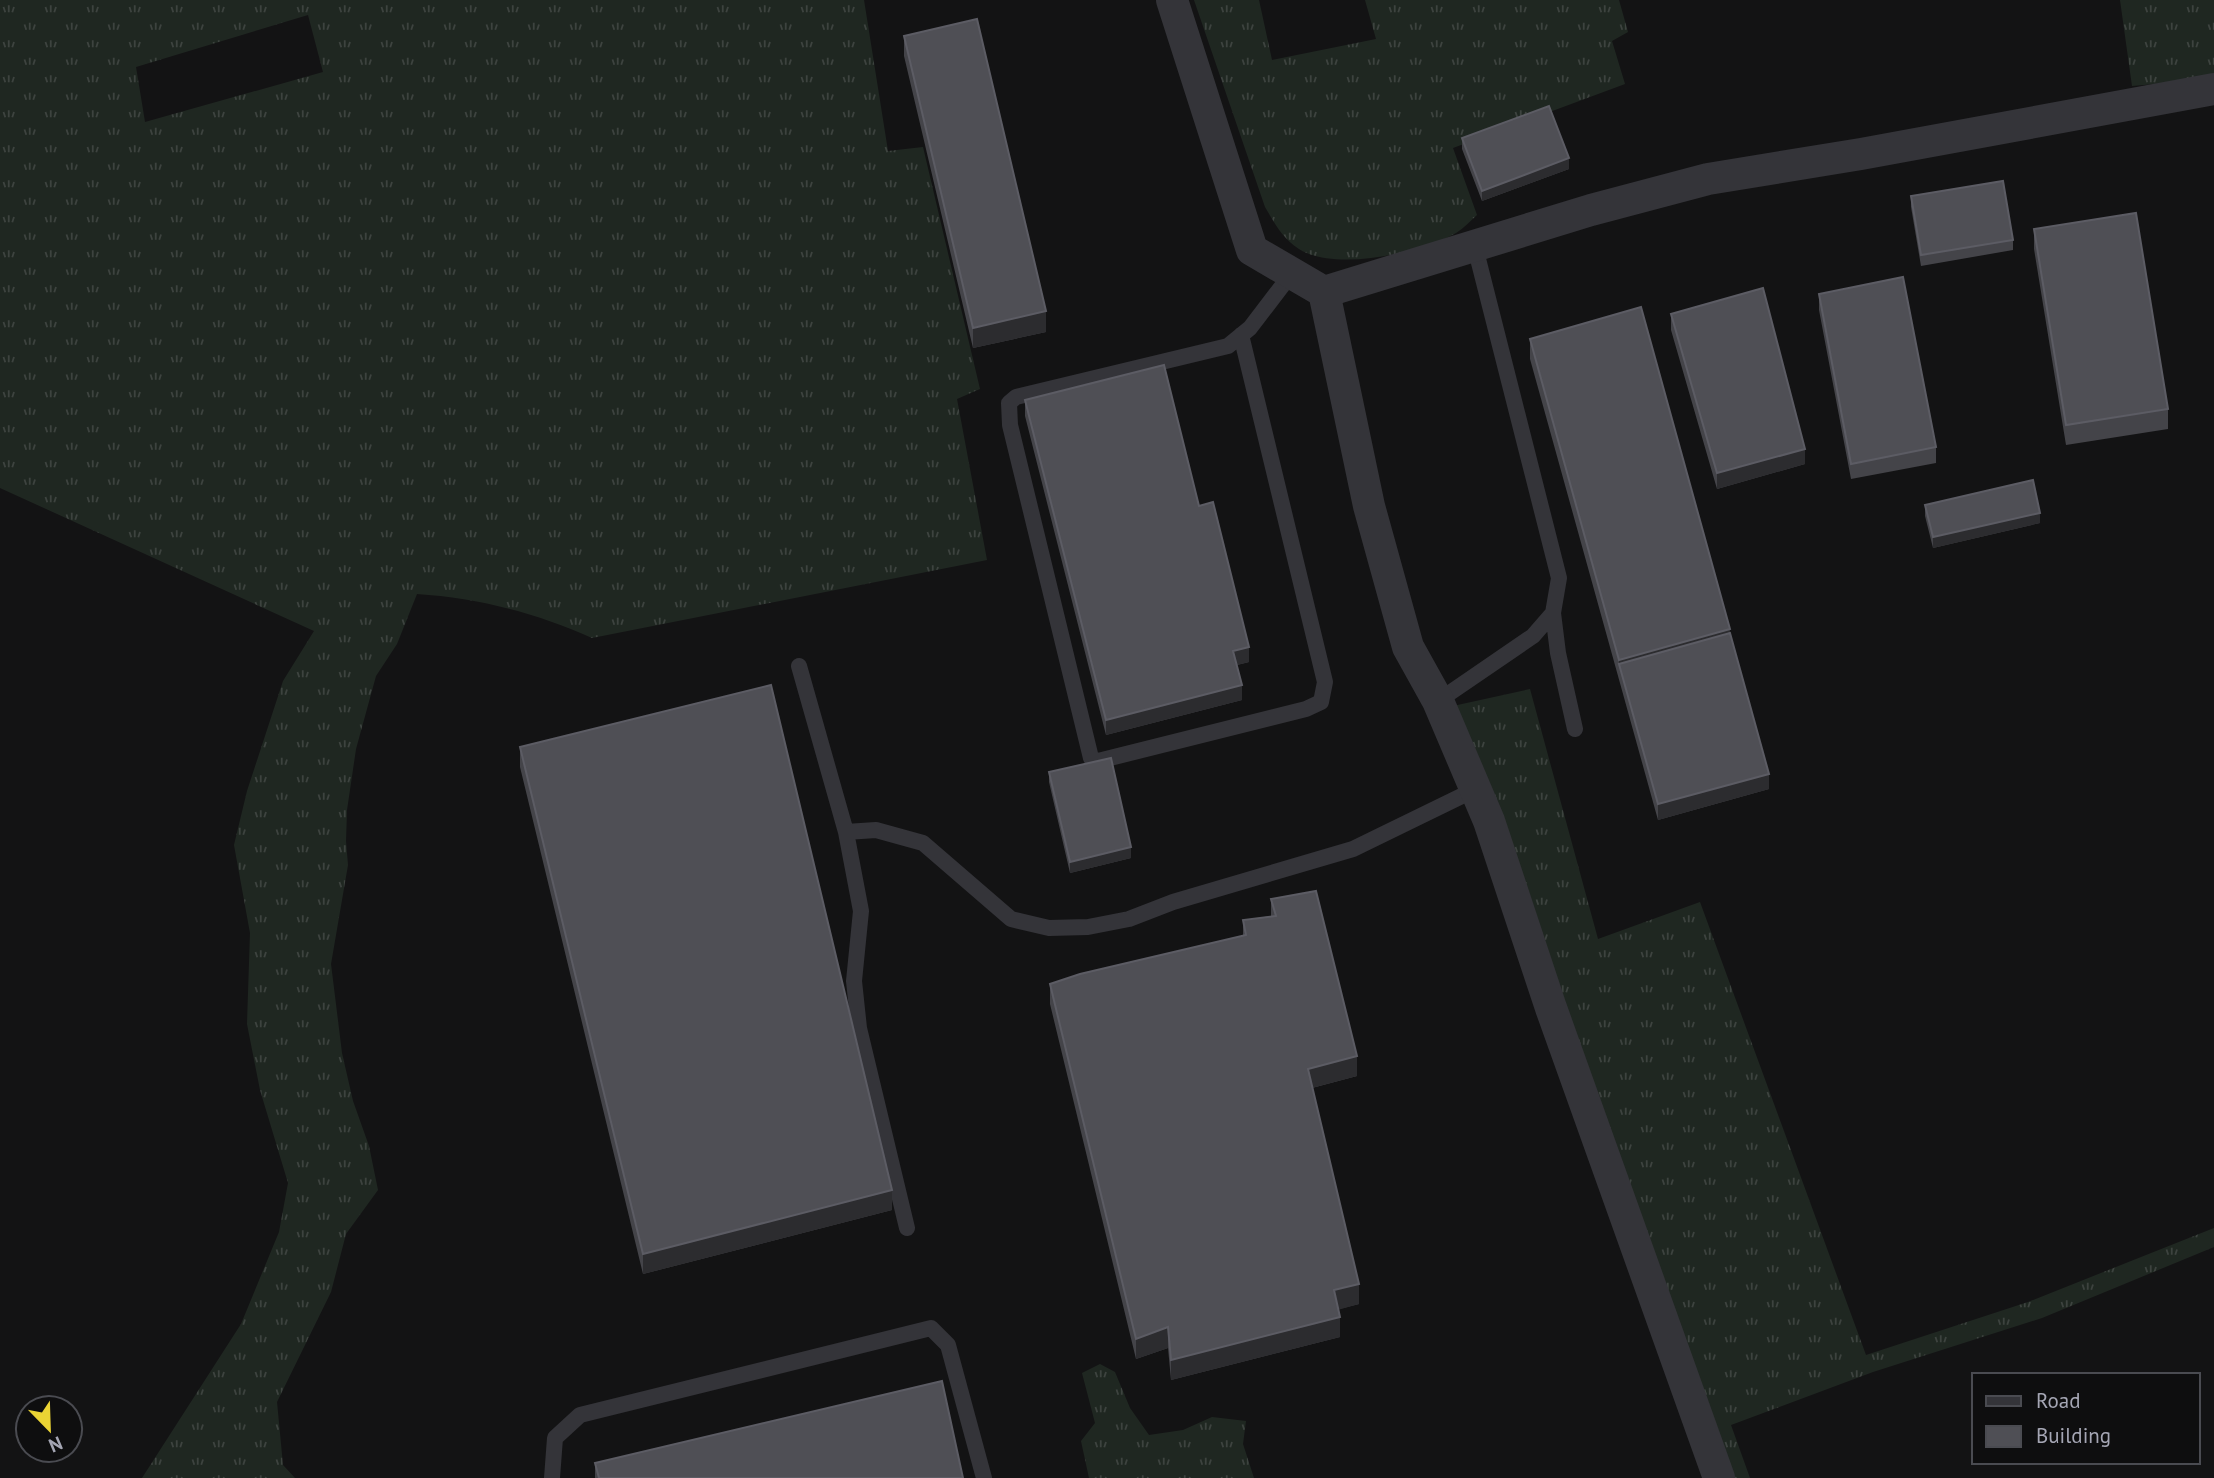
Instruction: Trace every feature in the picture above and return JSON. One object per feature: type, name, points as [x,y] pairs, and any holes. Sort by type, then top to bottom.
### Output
[{"type":"street","points":[[1172,0],[1252,250],[1324,292],[1613,204],[1708,179],[1861,154],[2214,89]]},
{"type":"street","points":[[1324,292],[1368,506],[1408,647],[1438,701],[1489,821],[1551,1008],[1719,1478]]},
{"type":"lane","points":[[1475,247],[1559,578],[1553,612],[1558,653],[1576,729]]},
{"type":"lane","points":[[1241,335],[1325,682],[1321,702],[1306,709],[1098,761],[1091,758],[1010,425],[1009,403],[1016,397],[1228,346],[1241,335],[1250,328],[1292,273]]},
{"type":"lane","points":[[1438,701],[1533,636],[1553,612]]},
{"type":"lane","points":[[799,666],[846,832],[861,911],[853,981],[859,1028],[906,1228]]},
{"type":"lane","points":[[846,832],[876,830],[923,843],[1011,919],[1049,928],[1088,927],[1129,919],[1173,902],[1353,849],[1474,790]]},
{"type":"lane","points":[[552,1478],[555,1438],[580,1415],[931,1328],[948,1345],[984,1478]]},
{"type":"green space","points":[[0,0],[864,0],[888,151],[923,147],[980,389],[957,399],[987,560],[592,638],[507,608],[417,594],[397,644],[376,676],[356,749],[347,810],[348,865],[331,964],[342,1053],[353,1101],[369,1146],[378,1190],[346,1234],[331,1292],[277,1402],[283,1465],[295,1478],[142,1478],[241,1324],[279,1232],[288,1183],[260,1090],[247,1024],[250,933],[234,845],[247,791],[283,681],[314,631],[0,488]],"holes":[[[308,15],[323,72],[145,122],[136,67]]]},
{"type":"green space","points":[[1194,0],[1259,0],[1272,60],[1376,39],[1365,0],[1619,0],[1628,32],[1612,41],[1625,84],[1453,148],[1477,215],[1456,233],[1422,247],[1378,257],[1334,259],[1315,256],[1299,249],[1288,240],[1265,207]]},
{"type":"green space","points":[[2120,0],[2214,0],[2214,79],[2132,86]]},
{"type":"green space","points":[[1530,689],[1598,939],[1700,902],[1866,1355],[2028,1302],[2214,1228],[2214,1247],[2042,1318],[1873,1372],[1731,1425],[1750,1478],[1732,1478],[1453,706]]},
{"type":"green space","points":[[1100,1364],[1115,1372],[1130,1408],[1149,1435],[1183,1430],[1212,1417],[1246,1421],[1243,1444],[1254,1478],[1089,1478],[1081,1441],[1095,1423],[1082,1373]]},
{"type":"building","points":[[977,19],[1046,311],[973,328],[904,36]]},
{"type":"building","points":[[1549,106],[1569,158],[1482,191],[1462,138]]},
{"type":"building","points":[[2003,181],[2013,240],[1921,255],[1911,196]]},
{"type":"building","points":[[2136,213],[2168,409],[2066,425],[2034,229]]},
{"type":"building","points":[[1903,277],[1936,447],[1851,464],[1819,294]]},
{"type":"building","points":[[1763,288],[1805,449],[1717,473],[1671,314]]},
{"type":"building","points":[[1641,307],[1730,629],[1619,660],[1530,339]]},
{"type":"building","points":[[1164,365],[1199,506],[1213,502],[1249,647],[1233,651],[1242,685],[1106,720],[1025,400]]},
{"type":"building","points":[[2033,480],[2040,513],[1933,537],[1925,505]]},
{"type":"building","points":[[1730,633],[1769,774],[1658,804],[1619,664]]},
{"type":"building","points":[[771,685],[892,1190],[643,1254],[520,747]]},
{"type":"building","points":[[1111,758],[1131,847],[1070,862],[1049,772]]},
{"type":"building","points":[[1316,891],[1357,1056],[1308,1069],[1359,1284],[1334,1290],[1340,1317],[1171,1360],[1168,1327],[1136,1339],[1050,984],[1080,974],[1246,935],[1243,920],[1276,916],[1271,899]]},
{"type":"building","points":[[942,1381],[963,1478],[599,1478],[595,1463]]}]
